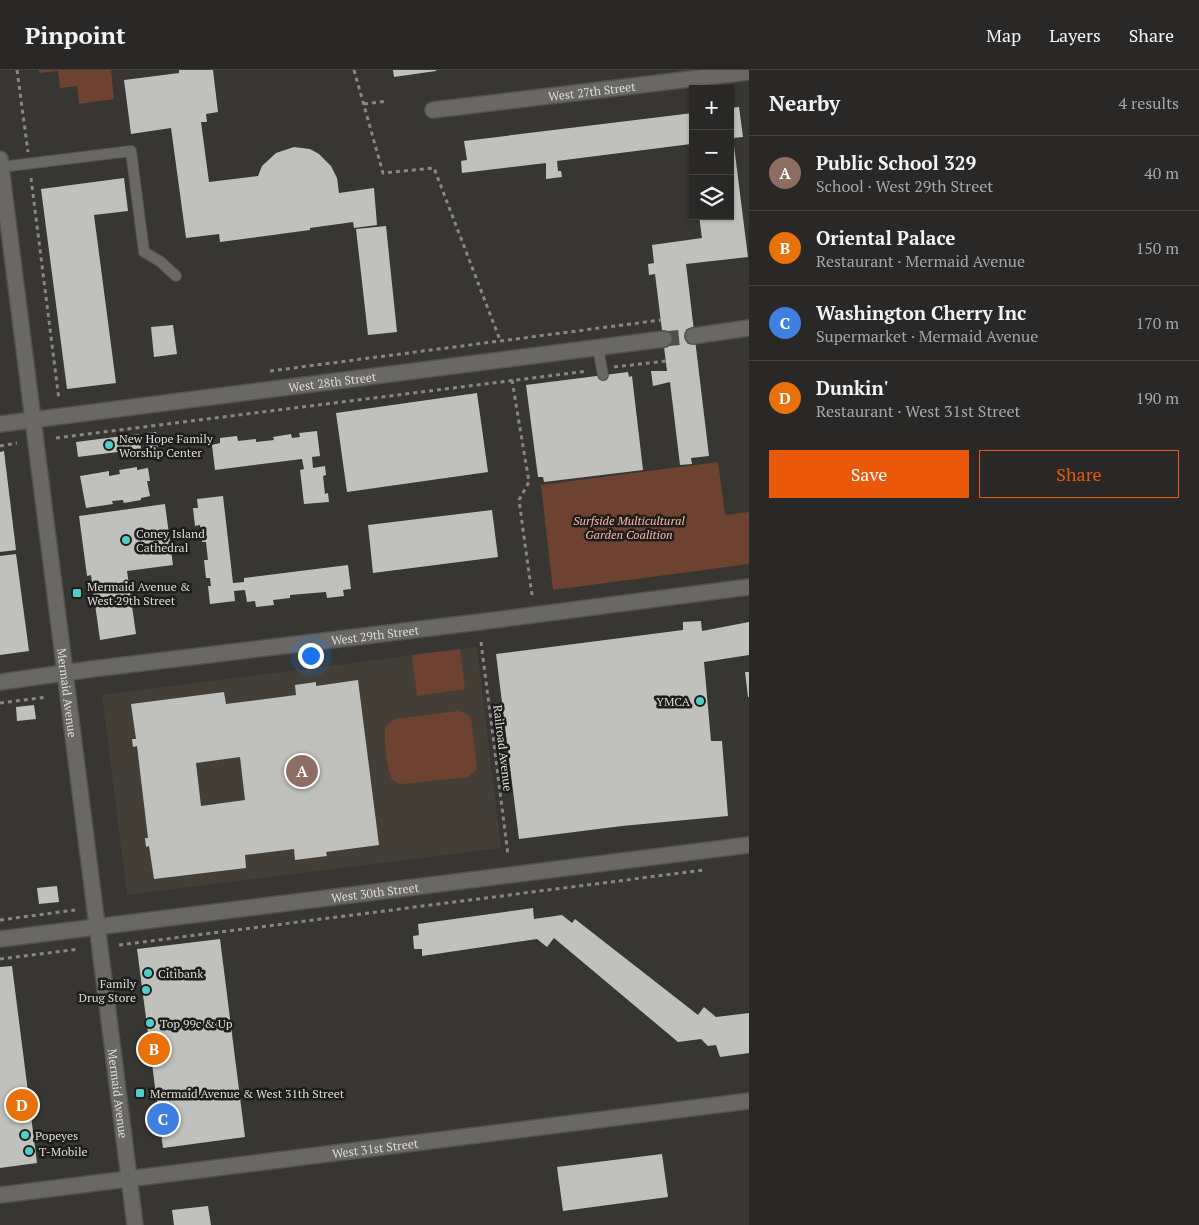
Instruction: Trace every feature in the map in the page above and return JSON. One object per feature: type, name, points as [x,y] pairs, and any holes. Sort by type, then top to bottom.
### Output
[{"type":"street","name":"West 27th Street","points":[[434,110],[749,72]]},
{"type":"street","name":"Mermaid Avenue","points":[[0,164],[135,1225]]},
{"type":"street","points":[[693,336],[749,328]]},
{"type":"street","name":"West 28th Street","points":[[0,424],[664,339]]},
{"type":"street","name":"West 29th Street","points":[[0,682],[749,587]]},
{"type":"street","name":"West 30th Street","points":[[0,939],[749,845]]},
{"type":"street","name":"West 31st Street","points":[[0,1195],[749,1102]]},
{"type":"lane","points":[[0,164],[29,163],[131,151],[144,252],[161,262],[176,276]]},
{"type":"lane","points":[[598,348],[602,372]]},
{"type":"path","points":[[17,70],[59,405]]},
{"type":"path","points":[[354,70],[383,173],[434,168],[500,341]]},
{"type":"path","points":[[364,104],[388,101]]},
{"type":"path","points":[[260,372],[661,320]]},
{"type":"path","points":[[508,359],[529,482],[519,500],[532,595]]},
{"type":"path","points":[[56,438],[512,380],[602,372],[666,361]]},
{"type":"path","points":[[51,399],[68,397]]},
{"type":"path","points":[[0,446],[17,444]]},
{"type":"path","name":"Railroad Avenue","points":[[481,642],[508,855]]},
{"type":"path","points":[[0,703],[47,697]]},
{"type":"path","points":[[119,945],[710,869]]},
{"type":"path","points":[[0,920],[75,910]]},
{"type":"path","points":[[0,959],[79,949]]},
{"type":"shaded area","points":[[477,647],[501,848],[127,895],[102,695]]},
{"type":"green space","points":[[39,70],[111,70],[114,99],[79,104],[77,86],[60,88],[58,71],[39,73]]},
{"type":"green space","name":"Surfside Multicultural Garden Coalition","points":[[718,462],[725,515],[749,512],[749,564],[553,590],[541,485]]},
{"type":"green space","points":[[460,649],[465,689],[417,696],[412,655]]},
{"type":"green space","points":[[458,711],[467,714],[471,718],[477,769],[468,777],[402,784],[393,780],[390,775],[385,745],[385,731],[389,723],[395,719]]},
{"type":"building","points":[[179,70],[213,70],[218,112],[206,114],[207,122],[201,122],[209,182],[258,176],[262,166],[276,153],[294,147],[310,149],[319,154],[331,166],[337,178],[339,193],[374,188],[377,225],[354,228],[353,222],[310,228],[310,230],[220,242],[219,234],[186,238],[171,128],[131,134],[124,80],[179,73]]},
{"type":"building","points":[[393,70],[436,70],[436,71],[394,77]]},
{"type":"building","points":[[739,107],[743,137],[734,138],[734,108]]},
{"type":"building","points":[[689,113],[689,144],[557,161],[558,171],[561,171],[562,177],[546,179],[546,163],[462,173],[461,161],[467,160],[464,141]]},
{"type":"building","points":[[734,146],[748,257],[686,264],[709,456],[691,458],[692,464],[680,465],[670,382],[653,386],[651,371],[667,371],[655,274],[649,275],[648,264],[654,263],[652,245],[702,238],[700,220],[734,220]]},
{"type":"building","points":[[124,178],[128,211],[94,215],[116,383],[67,389],[41,189]]},
{"type":"building","points":[[386,226],[397,332],[368,335],[356,229]]},
{"type":"building","points":[[173,325],[177,354],[154,357],[151,327]]},
{"type":"building","points":[[628,372],[629,377],[632,376],[643,470],[544,482],[543,477],[538,477],[526,385]]},
{"type":"building","points":[[477,393],[488,472],[347,492],[336,413]]},
{"type":"building","points":[[317,431],[320,456],[312,457],[313,468],[325,466],[326,475],[323,476],[325,494],[328,493],[329,502],[304,504],[300,470],[304,469],[302,459],[215,470],[212,445],[220,443],[220,438],[237,436],[238,441],[256,439],[256,442],[274,440],[273,437],[291,434],[292,438],[300,437],[299,433]]},
{"type":"building","points":[[156,432],[158,447],[147,449],[145,433]]},
{"type":"building","name":"New Hope Family Worship Center","points":[[139,434],[141,449],[78,457],[76,442]]},
{"type":"building","points":[[4,451],[16,550],[0,552],[0,452]]},
{"type":"building","points":[[137,467],[137,470],[148,468],[150,481],[147,481],[150,496],[141,498],[141,500],[124,503],[123,500],[112,501],[113,504],[86,508],[80,476],[109,471],[109,476],[120,474],[119,470]]},
{"type":"building","points":[[223,496],[233,583],[244,582],[244,578],[348,565],[351,589],[343,590],[344,596],[327,598],[326,592],[290,595],[290,598],[273,600],[274,605],[256,607],[255,601],[247,602],[245,590],[234,591],[235,601],[210,604],[208,586],[211,586],[210,578],[206,578],[204,560],[208,560],[206,542],[202,542],[200,525],[195,526],[193,508],[198,508],[197,499]]},
{"type":"building","name":"Coney Island Cathedral","points":[[165,504],[173,565],[127,571],[136,634],[100,640],[91,575],[87,576],[79,516]]},
{"type":"building","points":[[492,510],[498,557],[373,573],[368,525]]},
{"type":"building","points":[[16,554],[29,651],[0,655],[0,556]]},
{"type":"building","points":[[701,621],[702,631],[749,622],[749,655],[704,662],[711,741],[722,741],[728,816],[622,826],[519,839],[496,654],[683,630],[683,622]]},
{"type":"building","points":[[745,672],[749,672],[749,697],[748,697]]},
{"type":"building","points":[[358,680],[379,845],[326,852],[327,856],[295,860],[294,849],[245,855],[246,868],[154,879],[149,846],[146,847],[145,838],[148,838],[137,746],[133,747],[132,739],[136,739],[131,704],[224,692],[226,704],[296,695],[295,685],[316,682],[316,686]],"holes":[[[240,757],[245,800],[201,806],[196,763]]]},
{"type":"building","points":[[34,705],[36,719],[17,721],[16,707]]},
{"type":"building","points":[[57,886],[59,902],[39,904],[37,888]]},
{"type":"building","points":[[533,908],[534,919],[562,915],[572,923],[575,919],[698,1015],[704,1007],[716,1017],[749,1013],[749,1053],[720,1057],[716,1045],[708,1046],[701,1039],[678,1042],[554,938],[547,947],[537,939],[422,956],[422,949],[414,949],[413,936],[419,935],[418,924]]},
{"type":"building","points":[[220,939],[245,1137],[163,1148],[137,949]]},
{"type":"building","points":[[12,966],[37,1163],[0,1168],[0,967]]},
{"type":"building","points":[[662,1154],[668,1197],[563,1211],[557,1167]]},
{"type":"building","points":[[208,1206],[211,1225],[174,1225],[172,1210]]},
{"type":"tunnel","points":[[664,339],[693,336]]},
{"type":"place","name":"New Hope Family Worship Center","points":[[109,445]]},
{"type":"place","name":"Coney Island Cathedral","points":[[126,540]]},
{"type":"place","name":"Mermaid Avenue & West 29th Street","points":[[77,593]]},
{"type":"place","name":"YMCA","points":[[700,701]]},
{"type":"place","name":"Public School 329","points":[[302,771]]},
{"type":"place","name":"Citibank","points":[[148,973]]},
{"type":"place","name":"Family Drug Store","points":[[146,990]]},
{"type":"place","name":"Top 99c & Up","points":[[150,1023]]},
{"type":"place","name":"Oriental Palace","points":[[154,1049]]},
{"type":"place","name":"Mermaid Avenue & West 31th Street","points":[[140,1093]]},
{"type":"place","name":"Dunkin'","points":[[22,1105]]},
{"type":"place","name":"Washington Cherry Inc","points":[[163,1119]]},
{"type":"place","name":"Popeyes","points":[[25,1135]]},
{"type":"place","name":"T-Mobile","points":[[29,1151]]}]
